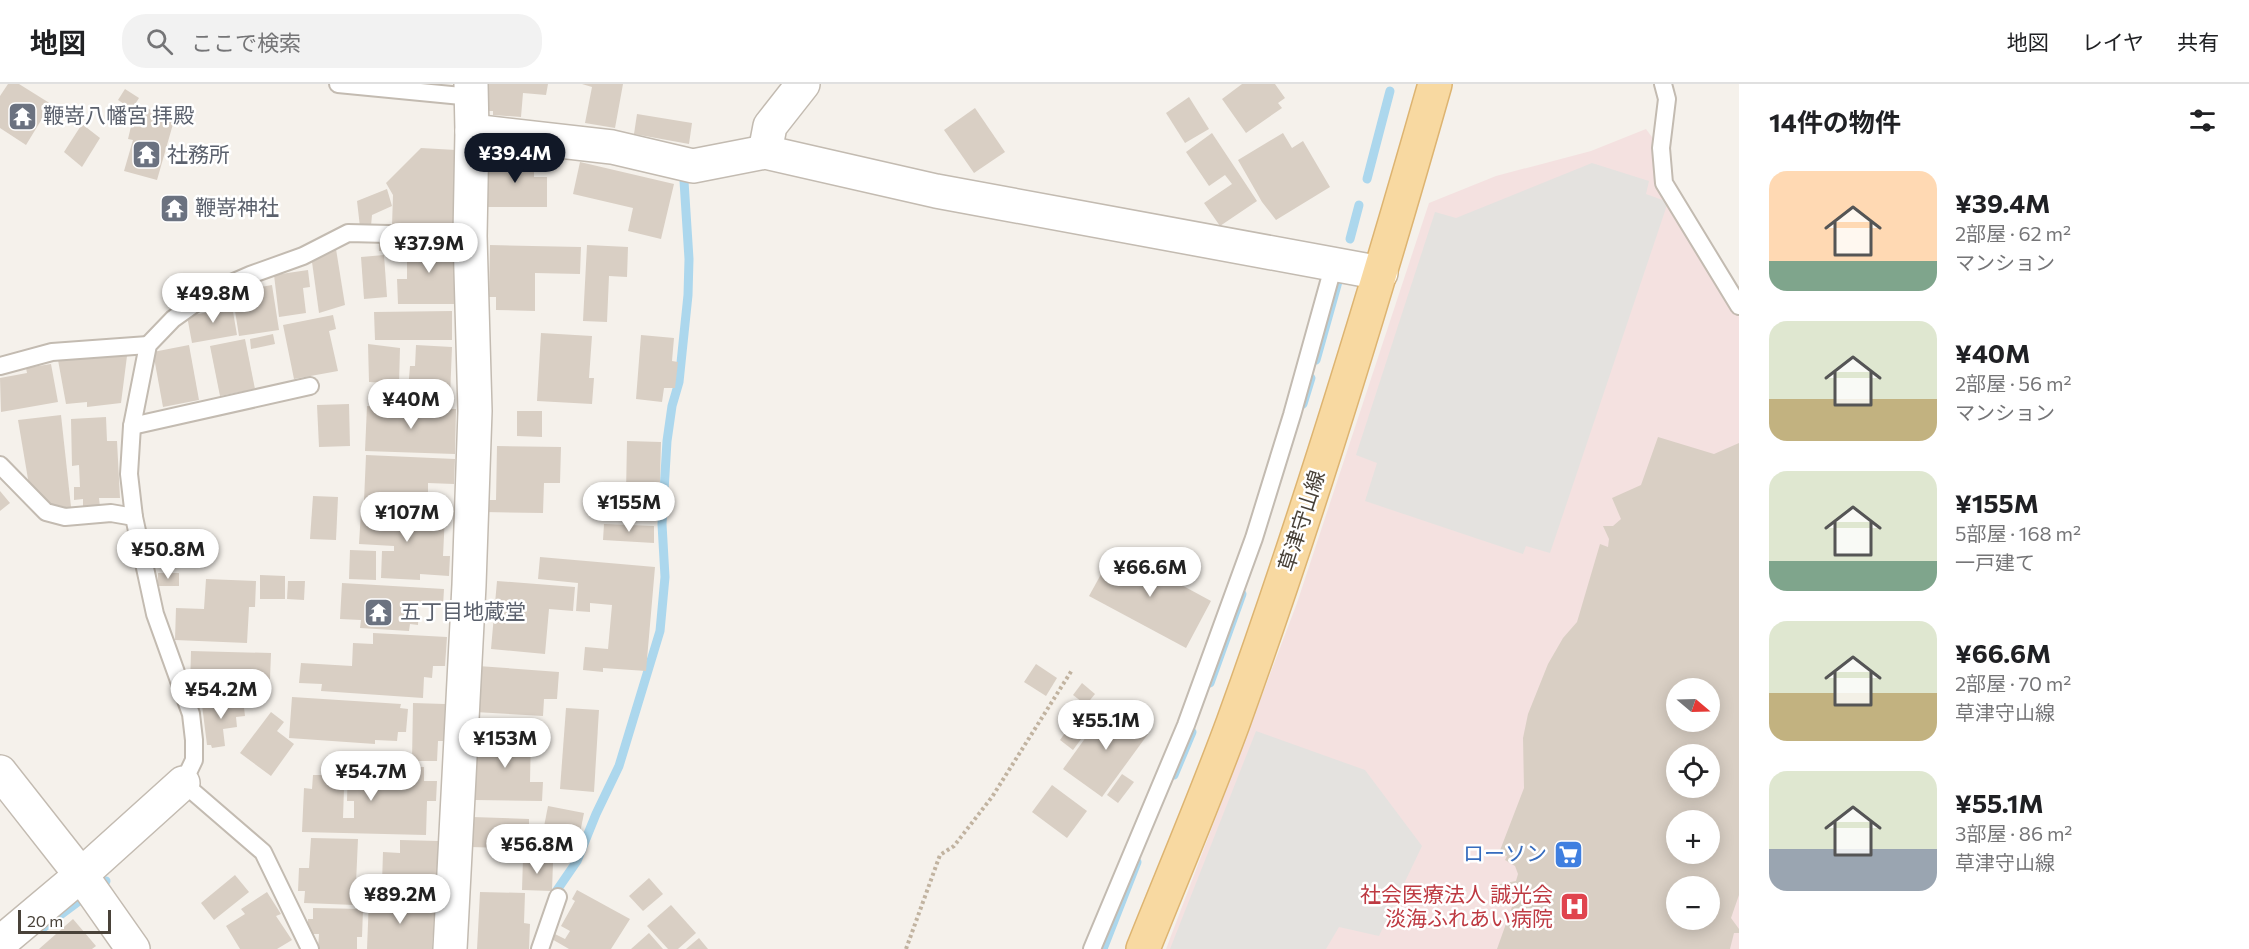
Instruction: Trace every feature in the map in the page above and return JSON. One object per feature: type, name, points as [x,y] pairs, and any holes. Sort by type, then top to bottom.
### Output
[{"type":"main road","name":"草津守山線","points":[[1143,949],[1232,724],[1302,524],[1381,273],[1435,84]]},
{"type":"street","points":[[765,152],[770,126],[803,84]]},
{"type":"street","points":[[450,949],[469,585],[475,411],[470,236],[471,91]]},
{"type":"street","points":[[472,131],[612,147],[693,166],[765,152],[936,191],[1381,273]]},
{"type":"street","points":[[0,772],[81,875],[133,949]]},
{"type":"street","points":[[0,943],[81,875],[183,783]]},
{"type":"lane","points":[[338,84],[471,91]]},
{"type":"lane","points":[[1664,84],[1667,99],[1661,148],[1664,183],[1696,239],[1739,306]]},
{"type":"lane","points":[[310,949],[263,852],[183,783],[194,760],[191,714],[155,614],[134,517],[129,474],[132,426],[148,345],[173,319],[212,292],[250,275],[303,256],[348,233],[470,236]]},
{"type":"lane","points":[[1092,949],[1186,725],[1254,538],[1292,415],[1334,264]]},
{"type":"lane","points":[[0,366],[52,352],[148,345]]},
{"type":"lane","points":[[132,426],[310,386]]},
{"type":"lane","points":[[0,465],[46,512],[65,517],[111,513],[134,517]]},
{"type":"lane","points":[[540,949],[558,897]]},
{"type":"path","points":[[906,949],[940,855],[954,846],[992,798],[1072,670]]},
{"type":"shaded area","points":[[1646,129],[1655,141],[1653,160],[1657,182],[1739,317],[1739,949],[1166,949],[1297,603],[1429,203],[1496,176],[1591,151]]},
{"type":"shaded area","points":[[1592,163],[1649,181],[1646,194],[1668,202],[1550,553],[1526,546],[1523,554],[1365,501],[1377,463],[1356,455],[1435,212],[1456,218]]},
{"type":"shaded area","points":[[1256,731],[1365,770],[1422,846],[1379,936],[1339,927],[1326,949],[1170,949]]},
{"type":"building","name":"鞭嵜八幡宮 拝殿","points":[[8,84],[19,84],[51,104],[26,145],[0,128],[0,96]]},
{"type":"building","points":[[488,84],[548,84],[546,95],[523,93],[521,117],[493,115],[493,111],[487,111]]},
{"type":"building","points":[[582,84],[623,84],[615,128],[585,123],[592,87]]},
{"type":"building","points":[[1242,84],[1275,84],[1285,98],[1278,103],[1282,108],[1246,133],[1222,99]]},
{"type":"building","points":[[125,89],[139,98],[132,109],[118,100]]},
{"type":"building","points":[[1189,97],[1209,129],[1185,143],[1166,113]]},
{"type":"building","name":"社務所","points":[[142,107],[175,117],[157,180],[124,171],[133,140],[128,139],[134,114],[139,116]]},
{"type":"building","points":[[975,108],[1005,152],[974,173],[944,130]]},
{"type":"building","points":[[637,114],[692,123],[689,144],[634,134]]},
{"type":"building","points":[[82,124],[100,138],[82,167],[64,152]]},
{"type":"building","points":[[1212,133],[1257,201],[1220,226],[1204,203],[1232,184],[1225,175],[1209,186],[1186,152]]},
{"type":"building","points":[[1283,133],[1292,148],[1303,141],[1330,187],[1276,220],[1262,202],[1238,160]]},
{"type":"building","points":[[421,148],[456,150],[456,228],[392,226],[393,195],[386,183]]},
{"type":"building","points":[[534,157],[534,177],[547,177],[547,207],[487,207],[487,158]]},
{"type":"building","points":[[580,162],[674,184],[661,239],[628,231],[633,208],[573,194]]},
{"type":"building","points":[[387,189],[392,206],[372,215],[371,226],[360,227],[357,201]]},
{"type":"building","points":[[379,240],[402,240],[402,252],[379,251]]},
{"type":"building","points":[[456,241],[456,304],[398,304],[397,279],[407,279],[407,242]]},
{"type":"building","points":[[490,245],[581,247],[580,274],[535,273],[535,311],[496,310],[496,297],[489,297]]},
{"type":"building","points":[[587,245],[628,247],[627,277],[609,276],[607,322],[583,321]]},
{"type":"building","points":[[336,249],[345,305],[319,313],[312,262]]},
{"type":"building","points":[[384,255],[387,297],[364,299],[361,257]]},
{"type":"building","points":[[308,270],[310,287],[303,288],[306,313],[279,317],[274,275]]},
{"type":"building","points":[[272,285],[279,330],[239,336],[232,292]]},
{"type":"building","points":[[231,300],[237,335],[192,343],[187,316],[220,310],[219,302]]},
{"type":"building","points":[[452,311],[452,340],[375,340],[374,312]]},
{"type":"building","points":[[333,315],[336,329],[329,331],[338,371],[294,379],[283,325]]},
{"type":"building","points":[[541,333],[592,336],[589,378],[594,378],[592,404],[537,401]]},
{"type":"building","points":[[273,334],[275,344],[251,349],[250,339]]},
{"type":"building","points":[[641,335],[674,338],[672,361],[678,362],[675,388],[664,388],[662,402],[636,399]]},
{"type":"building","points":[[245,339],[255,389],[220,396],[210,346]]},
{"type":"building","points":[[368,344],[400,348],[399,384],[369,382]]},
{"type":"building","points":[[189,345],[199,400],[163,407],[153,352]]},
{"type":"building","points":[[416,345],[452,347],[450,397],[438,397],[438,404],[407,402],[410,366],[415,366]]},
{"type":"building","points":[[127,356],[121,403],[87,407],[87,402],[66,404],[58,360]]},
{"type":"building","points":[[51,364],[58,402],[1,412],[0,378],[27,373],[26,368]]},
{"type":"building","points":[[349,404],[350,446],[319,447],[317,405]]},
{"type":"building","points":[[367,406],[456,409],[455,454],[365,451]]},
{"type":"building","points":[[517,411],[542,411],[542,437],[517,436]]},
{"type":"building","points":[[61,415],[71,507],[53,508],[30,491],[18,420]]},
{"type":"building","points":[[106,417],[107,441],[117,441],[120,498],[99,498],[100,507],[83,507],[83,499],[74,500],[74,487],[80,487],[79,465],[72,466],[71,419]]},
{"type":"building","points":[[1658,437],[1714,454],[1739,443],[1739,895],[1731,918],[1739,929],[1739,933],[1734,933],[1730,949],[1497,949],[1513,904],[1495,885],[1516,881],[1518,874],[1515,866],[1505,860],[1507,856],[1499,853],[1524,788],[1523,738],[1528,714],[1548,664],[1563,638],[1577,622],[1600,544],[1608,547],[1609,539],[1603,526],[1613,526],[1621,519],[1612,498],[1641,485]]},
{"type":"building","points":[[627,441],[661,442],[659,518],[628,517]]},
{"type":"building","points":[[497,446],[561,447],[560,483],[544,483],[543,513],[484,512],[484,500],[496,500]]},
{"type":"building","points":[[366,455],[455,459],[454,484],[428,483],[428,504],[364,501]]},
{"type":"building","points":[[0,491],[10,503],[0,511]]},
{"type":"building","points":[[313,496],[338,497],[336,540],[310,539]]},
{"type":"building","points":[[361,511],[445,515],[443,556],[450,556],[449,576],[420,574],[420,580],[381,578],[382,551],[394,551],[394,546],[359,544]]},
{"type":"building","points":[[604,524],[654,526],[654,543],[603,540]]},
{"type":"building","points":[[1115,549],[1211,601],[1186,648],[1089,596]]},
{"type":"building","points":[[350,550],[376,551],[376,580],[349,579]]},
{"type":"building","points":[[540,557],[655,567],[646,671],[603,668],[603,672],[583,670],[585,647],[608,649],[612,605],[590,603],[590,612],[576,611],[578,583],[538,579]]},
{"type":"building","points":[[158,573],[179,573],[179,586],[158,586]]},
{"type":"building","points":[[260,575],[285,576],[285,599],[260,599]]},
{"type":"building","points":[[206,579],[256,581],[255,607],[249,607],[247,643],[175,640],[176,608],[204,609]]},
{"type":"building","points":[[288,581],[305,581],[304,600],[287,599]]},
{"type":"building","points":[[497,581],[575,587],[573,611],[549,609],[545,654],[491,649]]},
{"type":"building","name":"五丁目地蔵堂","points":[[342,583],[444,589],[443,606],[419,604],[418,625],[410,624],[409,631],[360,628],[361,620],[340,619]]},
{"type":"building","points":[[373,633],[447,637],[445,666],[433,666],[432,678],[424,677],[423,698],[321,691],[322,684],[299,683],[301,663],[352,666],[353,643],[373,644]]},
{"type":"building","points":[[191,651],[271,653],[270,679],[255,679],[255,695],[213,694],[213,688],[190,688]]},
{"type":"building","points":[[1036,664],[1057,678],[1046,696],[1024,682]]},
{"type":"building","points":[[478,666],[559,672],[557,699],[544,699],[543,716],[475,712]]},
{"type":"building","points":[[1082,683],[1095,694],[1086,705],[1073,695]]},
{"type":"building","points":[[292,697],[401,704],[400,708],[408,709],[406,732],[398,732],[397,741],[375,740],[375,744],[289,738]]},
{"type":"building","points":[[243,699],[245,716],[236,717],[237,727],[223,729],[225,746],[212,748],[211,745],[207,745],[202,705]]},
{"type":"building","points":[[413,703],[445,704],[444,741],[438,741],[437,761],[412,761]]},
{"type":"building","points":[[1109,705],[1148,734],[1102,797],[1063,769]]},
{"type":"building","points":[[566,708],[599,710],[594,792],[560,789]]},
{"type":"building","points":[[1082,709],[1096,719],[1073,750],[1060,740]]},
{"type":"building","points":[[271,712],[284,722],[277,731],[294,744],[271,776],[240,753]]},
{"type":"building","points":[[477,733],[531,734],[530,782],[543,782],[542,801],[475,800]]},
{"type":"building","points":[[348,765],[424,767],[424,781],[437,781],[436,801],[427,801],[426,835],[302,832],[304,788],[312,789],[313,775],[337,775],[337,789],[344,788],[343,818],[354,818],[354,801],[347,801]]},
{"type":"building","points":[[1122,774],[1134,782],[1118,803],[1107,795]]},
{"type":"building","points":[[1052,785],[1087,811],[1067,838],[1032,812]]},
{"type":"building","points":[[548,806],[584,813],[577,848],[541,842]]},
{"type":"building","points":[[472,817],[529,819],[529,828],[538,828],[537,849],[471,847]]},
{"type":"building","points":[[311,838],[358,839],[355,905],[304,903],[305,891],[298,891],[299,868],[309,868]]},
{"type":"building","points":[[400,840],[438,841],[436,899],[361,896],[362,882],[382,883],[383,852],[400,853]]},
{"type":"building","points":[[523,858],[553,862],[552,891],[522,890]]},
{"type":"building","points":[[235,875],[249,892],[214,920],[201,903]]},
{"type":"building","points":[[649,878],[663,894],[643,911],[629,896]]},
{"type":"building","points":[[577,890],[630,919],[611,949],[569,949],[550,938],[553,933],[565,939],[570,931],[561,926],[575,901],[572,899]]},
{"type":"building","points":[[267,892],[281,914],[276,916],[292,940],[277,949],[240,949],[226,926],[245,914],[241,909]]},
{"type":"building","points":[[480,892],[525,893],[524,923],[530,924],[529,949],[477,949]]},
{"type":"building","points":[[369,899],[435,903],[432,949],[367,949]]},
{"type":"building","points":[[671,905],[696,933],[678,949],[668,949],[647,926]]},
{"type":"building","points":[[313,908],[363,909],[362,937],[357,937],[357,949],[318,949],[319,934],[308,934],[308,919],[313,919]]},
{"type":"building","points":[[73,919],[96,946],[92,949],[39,949]]},
{"type":"building","points":[[649,933],[663,949],[631,949]]},
{"type":"building","points":[[699,938],[708,949],[686,949]]},
{"type":"waterway","points":[[1367,179],[1390,91]]},
{"type":"waterway","points":[[555,893],[577,861],[619,766],[660,631],[665,577],[662,524],[667,441],[672,406],[679,382],[688,295],[689,259],[684,181]]},
{"type":"waterway","points":[[1350,239],[1359,205]]},
{"type":"waterway","points":[[1316,360],[1339,278]]},
{"type":"waterway","points":[[1303,404],[1311,378]]},
{"type":"waterway","points":[[1210,683],[1242,594]]},
{"type":"waterway","points":[[1174,775],[1192,732]]},
{"type":"waterway","points":[[1103,949],[1137,862]]},
{"type":"waterway","points":[[43,928],[106,881]]},
{"type":"place","name":"鞭嵜八幡宮 拝殿","points":[[22,116]]},
{"type":"place","name":"社務所","points":[[146,155]]},
{"type":"place","name":"鞭嵜神社","points":[[174,208]]},
{"type":"place","name":"五丁目地蔵堂","points":[[379,612]]},
{"type":"place","name":"ローソン","points":[[1568,854]]},
{"type":"place","name":"社会医療法人 誠光会 淡海ふれあい病院","points":[[1574,907]]}]
